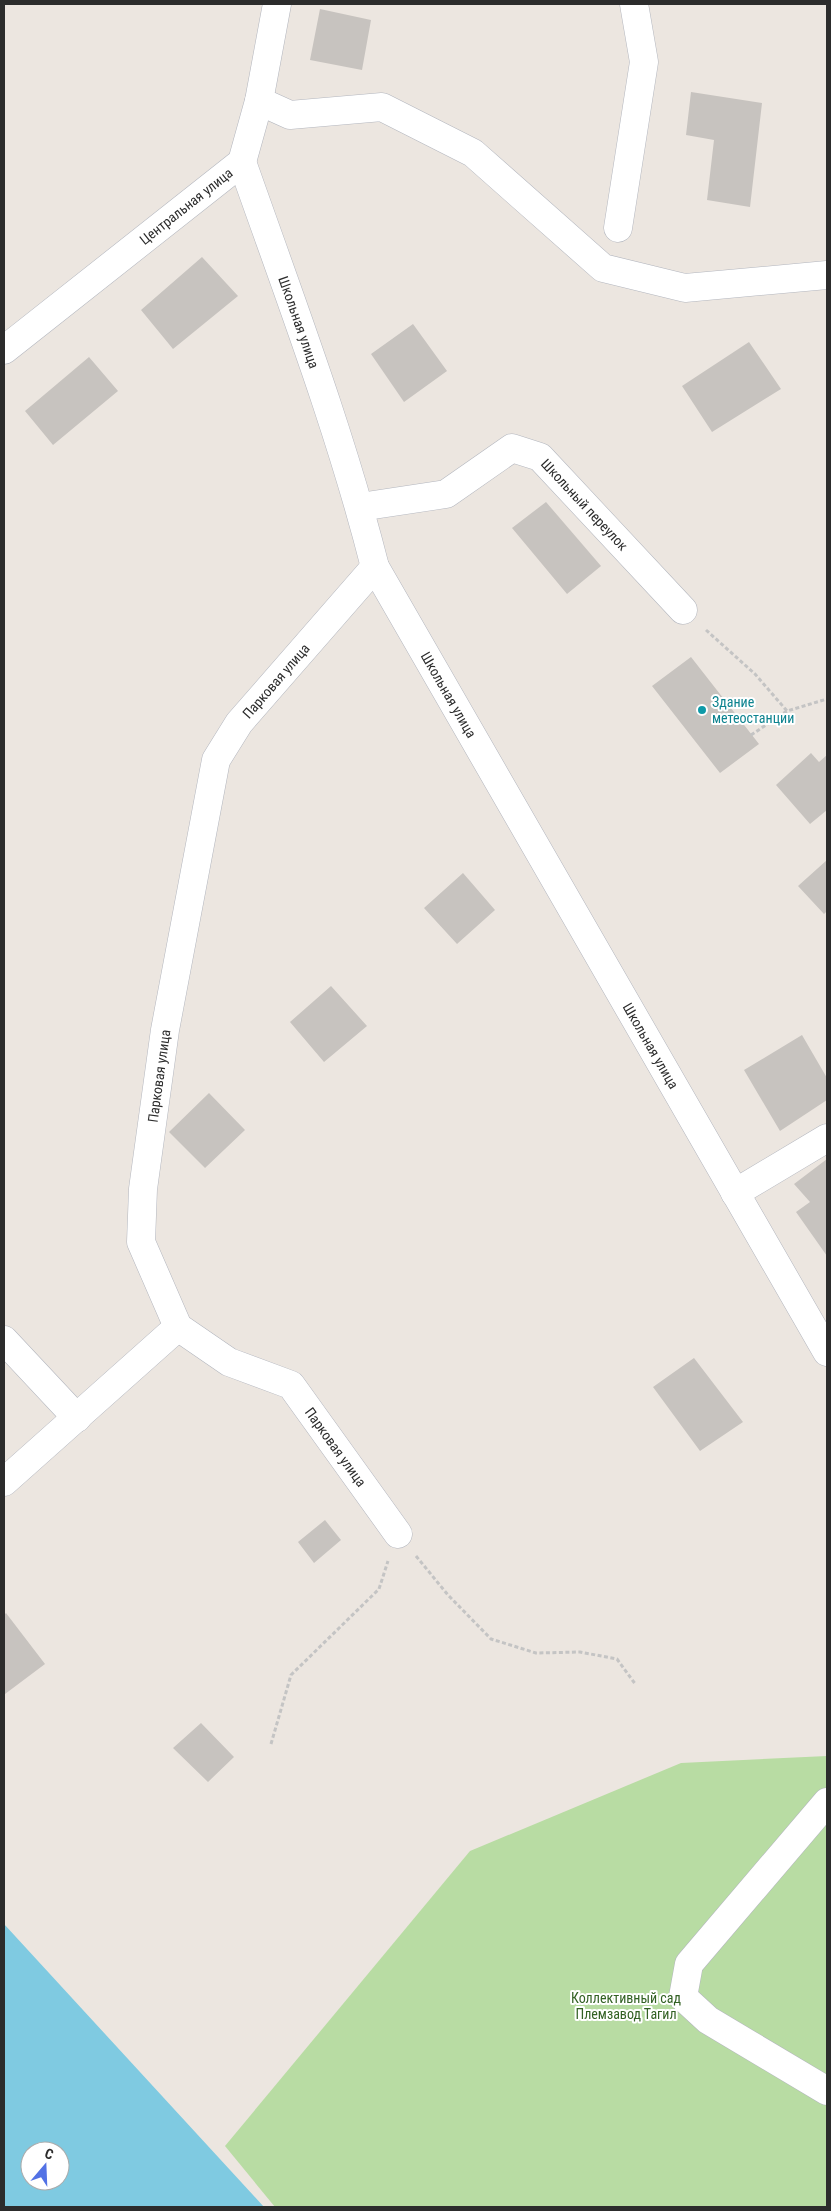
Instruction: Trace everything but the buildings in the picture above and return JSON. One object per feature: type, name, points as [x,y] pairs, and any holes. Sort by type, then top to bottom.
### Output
[{"type":"street","name":"Центральная улица","points":[[4,350],[242,162],[259,101],[276,4]]},
{"type":"street","points":[[618,228],[644,62],[634,4]]},
{"type":"street","points":[[259,101],[290,115],[382,107],[473,154],[603,268],[685,288],[827,275]]},
{"type":"street","name":"Школьная улица","points":[[242,162],[318,376],[360,507],[375,567],[827,1352]]},
{"type":"street","name":"Школьный переулок","points":[[360,507],[446,494],[512,448],[540,456],[683,610]]},
{"type":"street","name":"Парковая улица","points":[[375,567],[239,723],[216,760],[165,1030],[142,1189],[141,1242],[178,1327],[229,1362],[291,1385],[398,1534]]},
{"type":"street","points":[[735,1194],[827,1138]]},
{"type":"street","points":[[4,1482],[178,1327]]},
{"type":"street","points":[[4,1340],[77,1418]]},
{"type":"street","points":[[827,1802],[689,1964],[683,1997],[708,2020],[827,2091]]},
{"type":"path","points":[[683,610],[755,674],[787,711]]},
{"type":"path","points":[[751,735],[787,711],[827,699]]},
{"type":"path","points":[[398,1534],[448,1595],[491,1640],[536,1653],[580,1652],[617,1659],[636,1685]]},
{"type":"path","points":[[271,1744],[291,1675],[378,1589],[398,1534]]},
{"type":"green space","name":"Коллективный сад Племзавод Тагил","points":[[827,1756],[827,2207],[275,2207],[225,2146],[470,1851],[681,1763]]},
{"type":"water","points":[[4,1924],[264,2207],[4,2207]]},
{"type":"place","name":"Здание метеостанции","points":[[702,710]]}]
